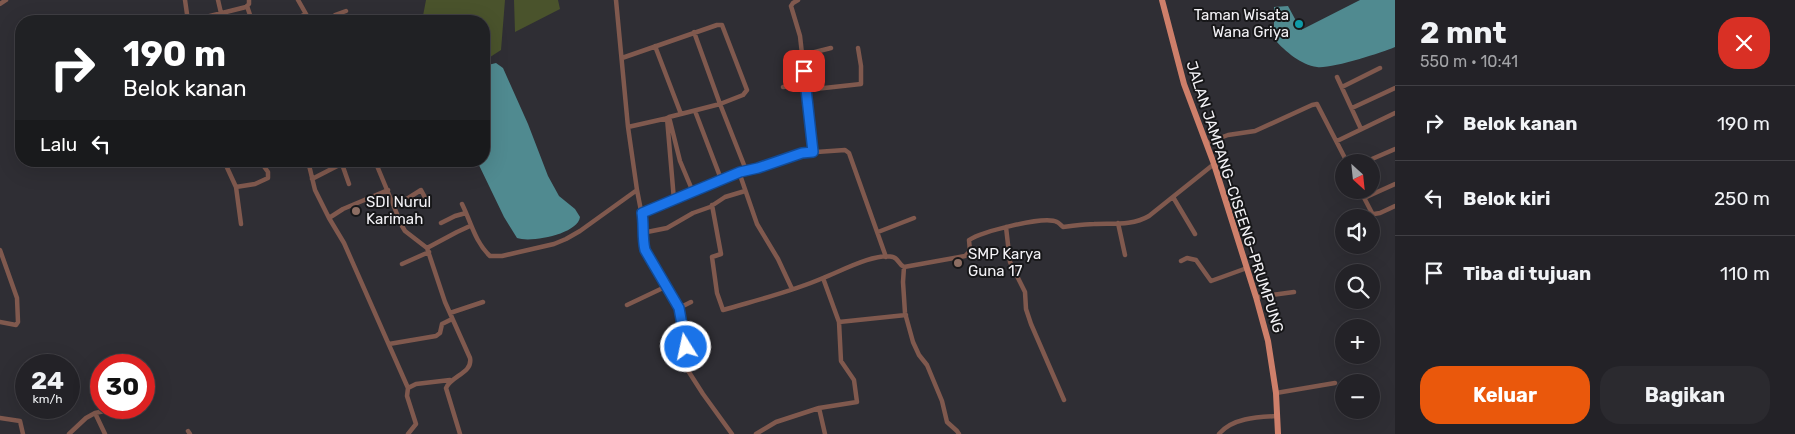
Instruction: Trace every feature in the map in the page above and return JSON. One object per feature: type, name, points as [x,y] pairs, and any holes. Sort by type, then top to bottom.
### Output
[{"type":"main road","name":"JALAN JAMPANG–CISEENG–PRUMPUNG","points":[[1162,0],[1184,84],[1214,164],[1268,341],[1276,392],[1278,434]]},
{"type":"street","points":[[0,4],[6,0]]},
{"type":"street","points":[[185,0],[188,15]]},
{"type":"street","points":[[218,0],[221,14]]},
{"type":"street","points":[[249,0],[247,6],[250,15]]},
{"type":"street","points":[[298,0],[306,14]]},
{"type":"street","points":[[616,0],[628,127],[643,220],[642,233],[645,250],[679,308],[689,360],[685,366],[732,434]]},
{"type":"street","points":[[798,0],[792,6],[803,55],[813,152]]},
{"type":"street","points":[[216,15],[247,6]]},
{"type":"street","points":[[335,15],[346,11]]},
{"type":"street","points":[[622,58],[694,32],[722,25],[746,86],[746,92],[743,95],[720,104],[695,112],[628,127]]},
{"type":"street","points":[[694,32],[746,170]]},
{"type":"street","points":[[656,46],[681,114]]},
{"type":"street","points":[[803,55],[831,48]]},
{"type":"street","points":[[783,87],[861,84],[858,48]]},
{"type":"street","points":[[1342,87],[1380,68]]},
{"type":"street","points":[[1337,78],[1361,130]]},
{"type":"street","points":[[1352,108],[1395,88]]},
{"type":"street","points":[[1206,143],[1228,135],[1255,131],[1315,104],[1318,106],[1343,154]]},
{"type":"street","points":[[695,112],[721,179]]},
{"type":"street","points":[[1337,141],[1395,113]]},
{"type":"street","points":[[668,118],[680,161],[693,192]]},
{"type":"street","points":[[668,118],[674,200]]},
{"type":"street","points":[[1380,156],[1395,149]]},
{"type":"street","points":[[642,213],[746,170],[758,168],[802,153],[843,150],[849,153],[886,257]]},
{"type":"street","points":[[904,267],[965,256],[969,252],[969,242],[971,239],[1006,227],[1044,220],[1058,222],[1063,227],[1118,223],[1146,218],[1214,164]]},
{"type":"street","points":[[227,167],[236,187],[241,224]]},
{"type":"street","points":[[236,187],[255,184],[268,178],[268,172],[264,167]]},
{"type":"street","points":[[309,167],[312,179],[329,218],[344,243],[408,388],[406,396],[416,424],[408,434]]},
{"type":"street","points":[[312,179],[332,167]]},
{"type":"street","points":[[341,167],[349,184]]},
{"type":"street","points":[[378,167],[405,231],[428,250],[452,319],[471,362],[469,368],[450,380],[416,384],[408,388]]},
{"type":"street","points":[[740,172],[757,224],[778,259],[792,289]]},
{"type":"street","points":[[1380,191],[1395,184]]},
{"type":"street","points":[[329,218],[343,209],[388,190]]},
{"type":"street","points":[[394,207],[422,190],[428,205]]},
{"type":"street","points":[[462,204],[470,226],[486,251],[490,256],[502,256],[554,244],[573,236],[637,190]]},
{"type":"street","points":[[642,233],[667,228],[725,197],[745,191]]},
{"type":"street","points":[[1173,197],[1195,234]]},
{"type":"street","points":[[1365,199],[1374,214],[1395,206]]},
{"type":"street","points":[[712,205],[721,254],[712,258],[717,293],[724,310],[824,278],[858,263],[895,257],[904,267],[903,282],[906,315],[912,342],[931,374],[942,401],[947,422],[959,434]]},
{"type":"street","points":[[441,223],[466,213]]},
{"type":"street","points":[[878,232],[914,218]]},
{"type":"street","points":[[1118,223],[1125,255]]},
{"type":"street","points":[[402,264],[445,238],[470,226]]},
{"type":"street","points":[[1006,227],[1010,262],[1027,297],[1026,309],[1029,318],[1064,400]]},
{"type":"street","points":[[0,250],[16,298],[18,322],[16,326],[0,322]]},
{"type":"street","points":[[1181,261],[1187,258],[1196,260],[1211,280],[1247,268]]},
{"type":"street","points":[[756,434],[776,422],[819,408],[857,402],[854,380],[841,361],[839,322],[824,278]]},
{"type":"street","points":[[627,305],[665,287]]},
{"type":"street","points":[[1256,298],[1294,292]]},
{"type":"street","points":[[450,313],[483,302]]},
{"type":"street","points":[[679,308],[691,302]]},
{"type":"street","points":[[839,322],[906,315]]},
{"type":"street","points":[[389,344],[436,336],[440,333],[442,324],[452,319]]},
{"type":"street","points":[[685,343],[705,334]]},
{"type":"street","points":[[450,380],[446,388],[460,434]]},
{"type":"street","points":[[1276,392],[1334,383]]},
{"type":"street","points":[[819,408],[825,434]]},
{"type":"street","points":[[70,434],[90,416]]},
{"type":"street","points":[[1219,434],[1224,428],[1232,424],[1257,417],[1277,416]]},
{"type":"street","points":[[0,418],[20,421],[23,434]]},
{"type":"street","points":[[98,419],[105,434]]},
{"type":"green space","points":[[426,0],[505,0],[501,50],[490,57],[490,15],[423,15]]},
{"type":"green space","points":[[514,0],[558,0],[560,9],[515,32]]},
{"type":"water","points":[[1360,0],[1395,0],[1395,47],[1344,63],[1317,67],[1311,66],[1288,53],[1275,40],[1274,7],[1288,6],[1301,30]]},
{"type":"water","points":[[496,63],[503,68],[528,124],[548,176],[559,196],[575,209],[580,217],[577,223],[563,232],[543,238],[517,238],[504,217],[480,167],[490,167],[490,64]]},
{"type":"place","name":"Taman Wisata Wana Griya","points":[[1299,24]]},
{"type":"place","name":"SDI Nurul Karimah","points":[[356,211]]},
{"type":"place","name":"SMP Karya Guna 17","points":[[958,263]]},
{"type":"route","points":[[686,347],[679,308],[650,262],[645,250],[642,239],[642,213],[740,172],[802,153],[813,152],[804,71]]}]
